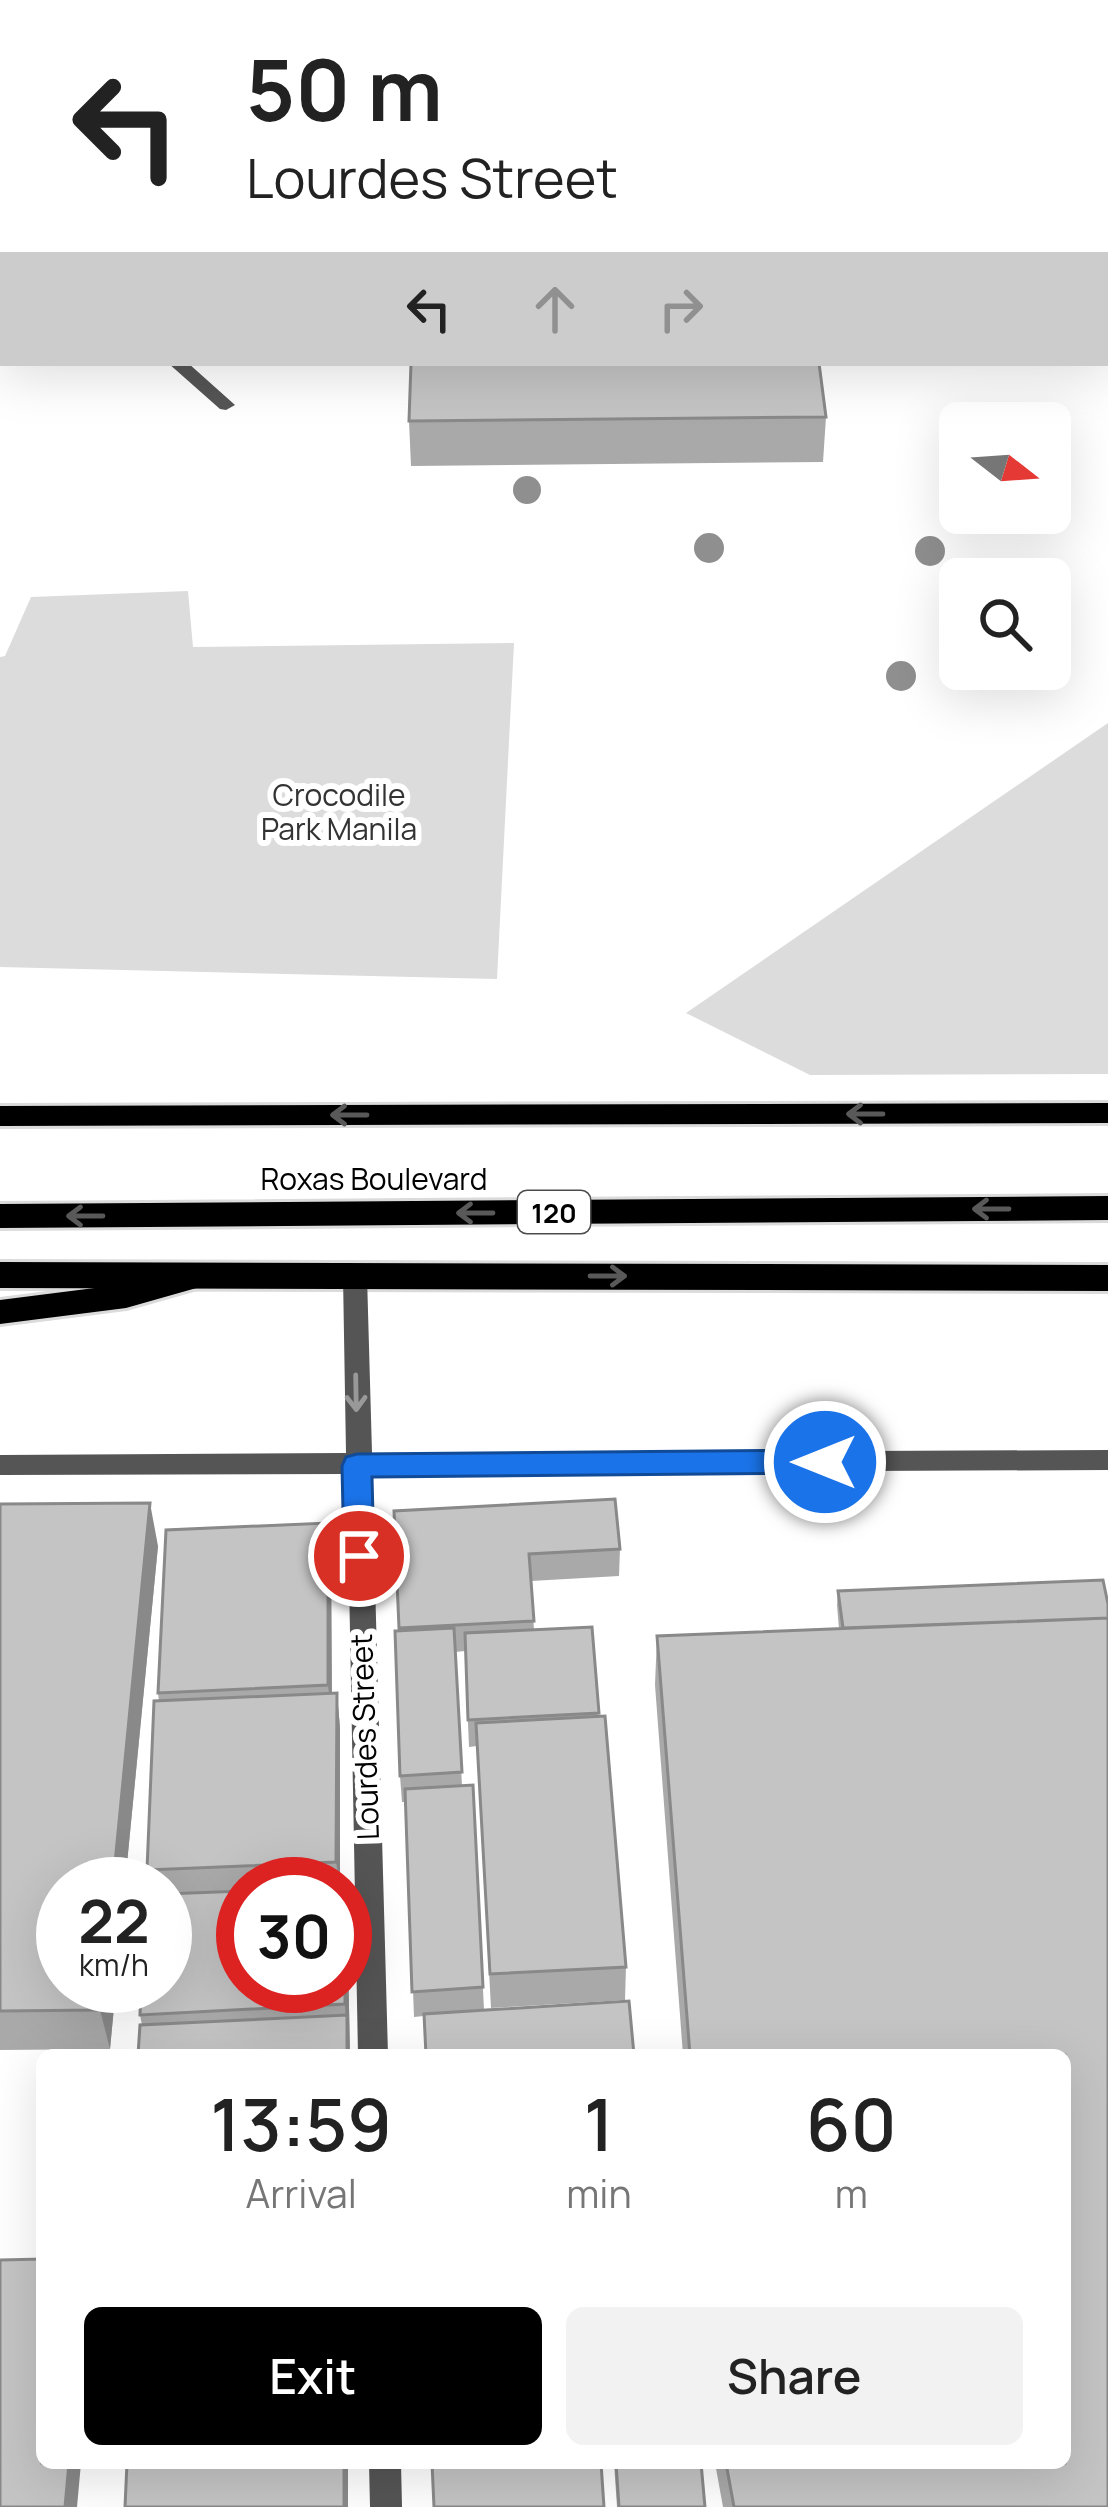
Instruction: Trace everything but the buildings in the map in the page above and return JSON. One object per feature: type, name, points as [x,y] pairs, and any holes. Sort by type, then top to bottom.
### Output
[{"type":"highway","name":"Roxas Boulevard","points":[[0,1216],[1108,1208]]},
{"type":"highway","name":"120","points":[[0,1275],[1108,1278]]},
{"type":"main road","name":"Roxas Boulevard","points":[[0,1117],[1108,1113]]},
{"type":"main road","points":[[0,1312],[126,1296],[197,1276]]},
{"type":"street","points":[[180,366],[226,405]]},
{"type":"street","name":"Lourdes Street","points":[[355,1276],[373,2049]]},
{"type":"street","points":[[0,1465],[1108,1460]]},
{"type":"street","points":[[385,2469],[386,2507]]},
{"type":"green space","name":"Crocodile Park Manila","points":[[188,591],[193,647],[514,643],[497,979],[0,967],[0,657],[5,656],[31,597]]},
{"type":"green space","points":[[1108,723],[1108,1074],[810,1075],[686,1013]]},
{"type":"route","points":[[359,1556],[357,1466],[825,1462]]}]
